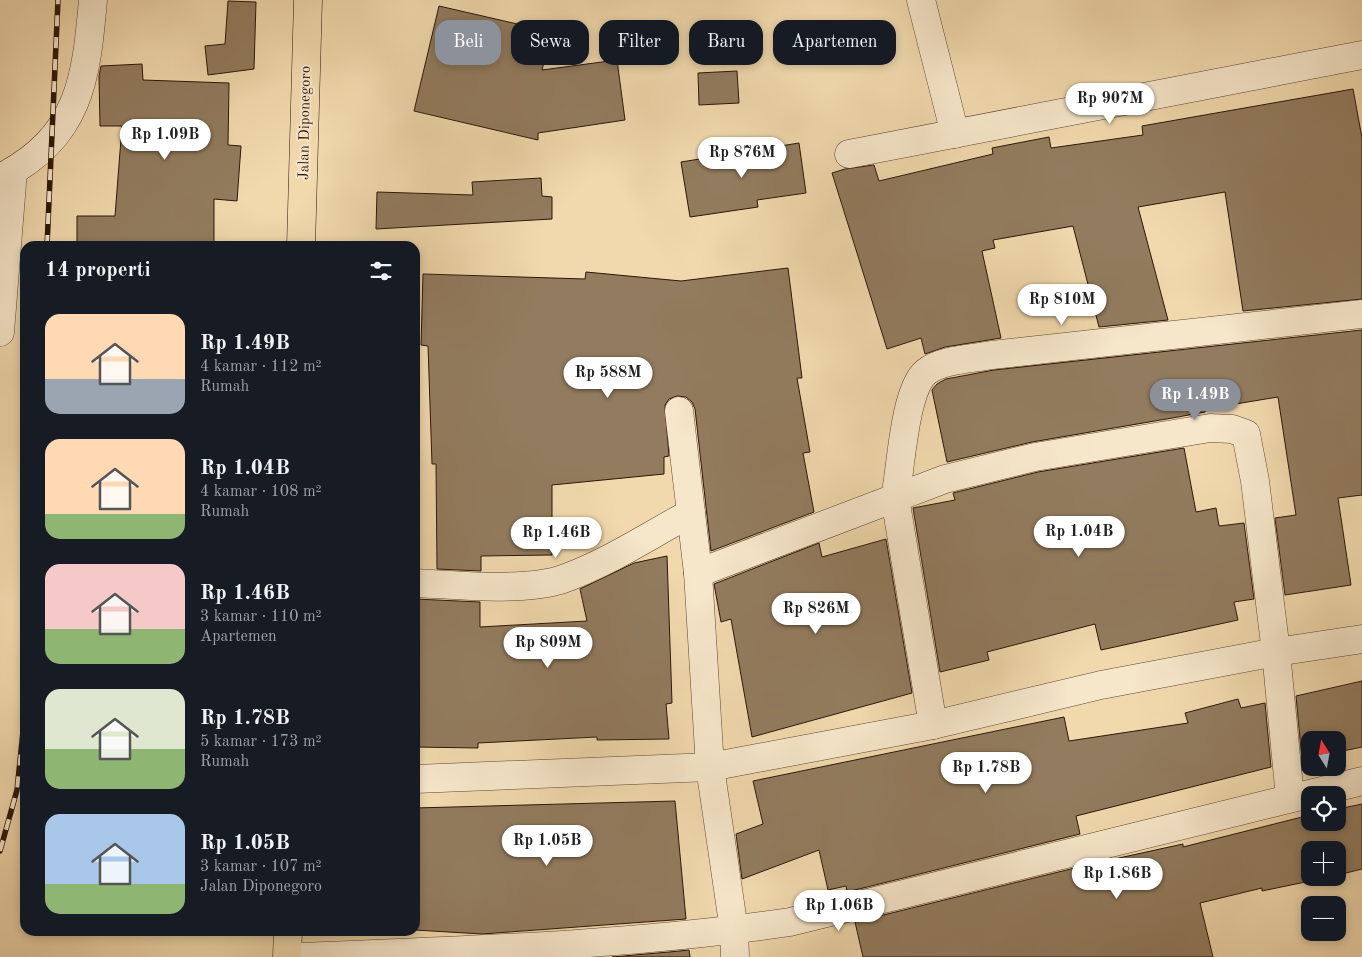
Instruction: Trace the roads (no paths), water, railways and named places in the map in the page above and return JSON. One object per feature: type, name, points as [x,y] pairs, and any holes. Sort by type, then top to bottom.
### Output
[{"type":"main road","name":"Jalan Diponegoro","points":[[301,241],[308,0]]},
{"type":"main road","points":[[287,957],[288,936]]},
{"type":"street","points":[[0,332],[6,174],[51,140],[67,118],[80,94],[88,60],[93,0]]},
{"type":"street","points":[[921,0],[955,134]]},
{"type":"street","points":[[849,154],[1362,55]]},
{"type":"street","points":[[933,725],[895,498],[901,468],[902,442],[916,387],[925,373],[939,365],[992,355],[1362,314]]},
{"type":"street","points":[[679,411],[698,573],[710,767],[734,930],[735,957]]},
{"type":"street","points":[[698,573],[945,479],[1035,457],[1210,428],[1232,429],[1246,434],[1255,481],[1276,652],[1290,798]]},
{"type":"street","points":[[420,583],[486,586],[561,580],[592,567],[691,513]]},
{"type":"street","points":[[420,779],[710,767],[933,725],[1101,685],[1276,652],[1362,639]]},
{"type":"street","points":[[299,957],[537,947],[734,930],[790,922],[1362,781]]},
{"type":"railway","points":[[47,241],[58,0]]},
{"type":"railway","points":[[0,851],[17,790],[20,761]]}]
